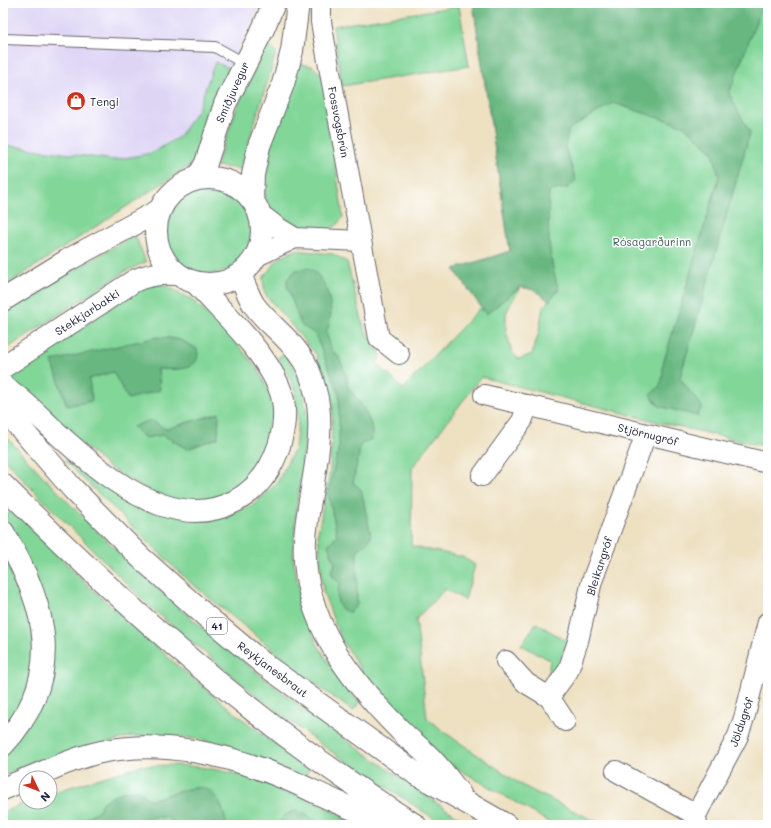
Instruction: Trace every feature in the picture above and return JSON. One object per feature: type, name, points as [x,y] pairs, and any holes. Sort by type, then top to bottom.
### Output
[{"type":"main road","name":"Smiðjuvegur","points":[[193,180],[201,172],[206,163],[218,121],[244,63],[262,32],[274,3]]},
{"type":"main road","points":[[256,207],[240,188],[226,180],[209,178],[193,180],[173,192],[160,210],[157,221],[158,245],[165,261],[177,274],[196,283],[211,285],[227,282],[240,275],[257,256],[262,243],[263,228],[256,207],[253,175],[259,146],[283,84],[292,51],[296,7]]},
{"type":"main road","points":[[3,300],[68,260],[160,210]]},
{"type":"main road","name":"Stekkjarbakki","points":[[3,367],[134,281],[145,276],[159,273],[177,274]]},
{"type":"main road","points":[[240,275],[254,304],[300,354],[316,391],[320,420],[305,528],[304,557],[309,589],[320,622],[337,655],[358,686],[412,743],[432,759],[467,803]]},
{"type":"main road","points":[[3,386],[15,394],[69,445],[95,465],[145,498],[162,505],[192,511],[210,510],[229,504],[256,486],[267,474],[282,436],[285,421],[284,403],[279,387],[270,370],[256,350],[196,283]]},
{"type":"main road","name":"Reykjanesbraut","points":[[3,408],[73,489],[140,557],[206,616],[265,665],[409,769],[506,825]]},
{"type":"main road","points":[[3,485],[72,555],[163,637],[250,708],[327,765],[413,824]]},
{"type":"main road","points":[[3,532],[32,588],[43,624],[44,646],[42,670],[37,692],[29,711],[3,745]]},
{"type":"main road","points":[[52,770],[100,752],[132,748],[169,748],[203,752],[282,777],[367,814],[413,824]]},
{"type":"main road","points":[[3,789],[18,782]]},
{"type":"street","name":"Fossvogsbrún","points":[[321,3],[322,22],[330,72],[379,338],[399,354]]},
{"type":"street","points":[[256,207],[277,227],[295,238]]},
{"type":"street","points":[[257,256],[295,238],[361,241]]},
{"type":"street","name":"Stjörnugróf","points":[[484,395],[768,463]]},
{"type":"street","points":[[482,476],[522,420],[528,405]]},
{"type":"street","name":"Bleikargróf","points":[[549,696],[568,671],[578,641],[592,580],[646,434]]},
{"type":"street","name":"Jöldugróf","points":[[616,771],[696,820],[738,736],[745,715],[768,622]]},
{"type":"street","points":[[506,661],[526,683],[549,696],[565,721]]},
{"type":"lane","points":[[3,39],[215,47],[244,63]]},
{"type":"shaded area","points":[[3,3],[261,3],[185,159],[3,264]]},
{"type":"green space","name":"Rósagarðurinn","points":[[473,3],[768,3],[768,447],[662,423],[481,377],[412,468],[411,546],[463,557],[475,565],[465,600],[445,589],[416,619],[427,718],[447,734],[523,786],[603,825],[554,825],[443,760],[378,697],[340,637],[323,591],[318,533],[330,470],[333,403],[316,354],[265,294],[263,278],[277,260],[295,250],[333,254],[347,262],[364,328],[381,355],[377,363],[403,389],[480,308],[486,314],[520,287],[506,313],[506,331],[512,352],[519,359],[532,354],[539,332],[543,307],[559,289],[510,252]]},
{"type":"green space","points":[[473,3],[763,3],[729,94],[750,133],[680,378],[702,407],[697,416],[659,406],[650,394],[658,388],[661,382],[663,364],[719,177],[713,152],[684,126],[613,103],[569,129],[565,147],[576,180],[568,188],[549,191],[550,253],[559,289],[549,301],[535,290],[520,287],[486,314],[454,269],[510,251]]},
{"type":"green space","points":[[459,6],[469,66],[342,86],[333,26]]},
{"type":"green space","points":[[267,43],[276,53],[242,169],[216,166],[237,108]]},
{"type":"green space","points":[[215,62],[229,68],[209,110],[195,162],[3,287],[3,145],[114,160],[152,153],[179,137],[198,109]]},
{"type":"green space","points":[[293,63],[312,66],[323,76],[343,217],[337,225],[330,230],[289,226],[274,215],[265,197],[264,168]]},
{"type":"green space","points":[[209,190],[225,193],[232,197],[244,209],[248,216],[251,232],[248,248],[244,255],[232,267],[225,271],[209,274],[193,271],[186,267],[174,255],[170,248],[167,232],[170,216],[174,209],[186,197],[193,193]]},
{"type":"green space","points":[[135,235],[146,262],[124,272],[3,351],[3,311]]},
{"type":"green space","points":[[309,268],[316,273],[326,288],[329,297],[331,315],[326,332],[332,351],[339,357],[347,377],[347,386],[365,411],[371,425],[372,432],[372,439],[361,444],[353,483],[361,489],[371,535],[368,542],[357,551],[357,605],[350,612],[345,611],[339,605],[337,596],[340,583],[333,577],[331,571],[335,564],[328,545],[337,535],[328,493],[339,446],[339,394],[315,334],[301,325],[287,286],[287,279],[296,270]]},
{"type":"green space","points":[[163,284],[191,299],[227,332],[257,368],[274,400],[275,430],[252,481],[220,501],[191,504],[160,497],[108,467],[8,379],[132,293],[150,285]]},
{"type":"green space","points":[[157,337],[169,338],[187,343],[197,349],[198,357],[191,366],[185,368],[171,370],[158,369],[160,390],[128,399],[113,372],[89,379],[92,401],[67,406],[52,361]]},
{"type":"green space","points":[[285,354],[301,379],[308,422],[296,512],[293,558],[303,611],[317,644],[338,677],[359,703],[353,711],[322,689],[186,579],[65,461],[70,454],[115,491],[222,517],[255,504],[277,483],[295,448],[298,422],[295,389],[278,357]]},
{"type":"green space","points":[[219,413],[218,438],[187,449],[163,435],[145,438],[133,427],[150,420],[166,429]]},
{"type":"green space","points":[[3,433],[89,524],[134,567],[228,649],[327,726],[437,803],[473,825],[444,825],[323,746],[252,692],[150,607],[29,486],[3,457]]},
{"type":"green space","points":[[14,509],[81,579],[179,667],[250,725],[309,769],[304,778],[242,753],[196,738],[133,736],[60,755],[19,768],[3,776],[3,752],[46,692],[30,567],[5,516]]},
{"type":"green space","points":[[3,547],[33,619],[36,657],[25,702],[3,733]]},
{"type":"green space","points":[[536,623],[568,642],[556,675],[548,674],[550,660],[521,645]]},
{"type":"green space","points":[[183,765],[233,773],[276,786],[318,804],[358,825],[3,825],[3,812],[18,806],[18,810],[58,810],[58,791],[140,766]]},
{"type":"green space","points":[[191,788],[204,788],[209,790],[217,798],[226,820],[226,825],[176,825],[169,818],[150,817],[147,825],[75,825],[99,810],[102,802],[121,792],[138,790],[150,800]]},
{"type":"green space","points":[[297,810],[324,825],[277,825],[285,815]]},
{"type":"place","name":"Tengi","points":[[76,101]]}]
